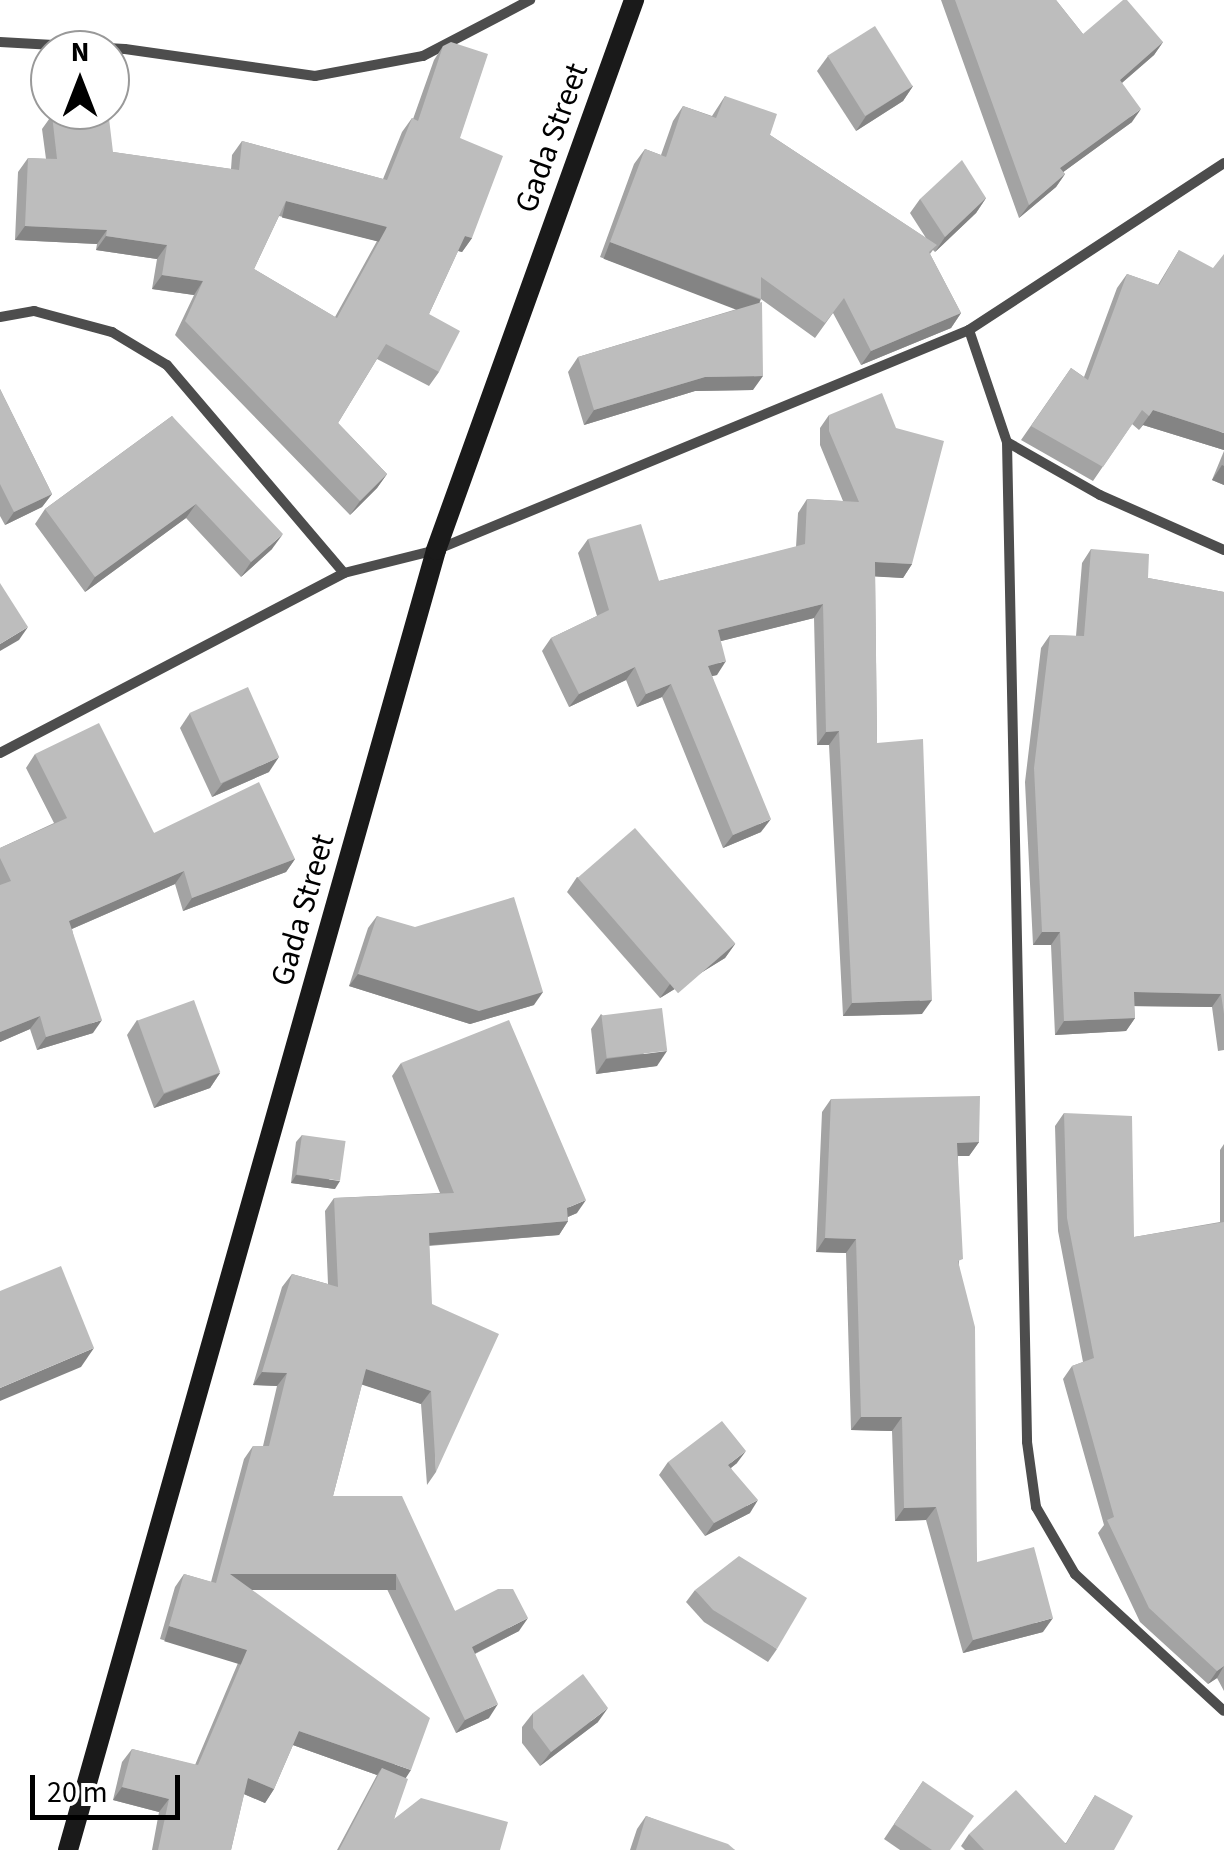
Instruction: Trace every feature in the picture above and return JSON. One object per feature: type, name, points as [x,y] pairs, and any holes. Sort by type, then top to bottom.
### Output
[{"type":"street","points":[[0,42],[125,49],[315,76],[423,56],[530,0]]},
{"type":"street","name":"Gada Street","points":[[68,1850],[436,550],[634,0]]},
{"type":"street","points":[[0,753],[344,574],[436,550],[969,330],[1224,163]]},
{"type":"street","points":[[0,317],[34,311],[112,332],[167,365],[344,574]]},
{"type":"street","points":[[969,330],[1007,442],[1027,1442],[1036,1506],[1076,1574],[1224,1711]]},
{"type":"street","points":[[1007,442],[1100,496],[1224,550]]},
{"type":"building","points":[[955,0],[1056,0],[1083,34],[1127,0],[1163,42],[1120,80],[1141,109],[1060,168],[1065,174],[1029,205]]},
{"type":"building","points":[[875,26],[913,86],[865,116],[828,56]]},
{"type":"building","points":[[451,42],[488,54],[460,138],[503,156],[472,238],[465,236],[429,314],[460,331],[439,372],[386,344],[338,423],[387,474],[360,501],[185,321],[203,281],[162,275],[167,245],[106,236],[107,230],[25,226],[28,158],[57,159],[54,130],[110,130],[113,152],[239,170],[242,141],[387,180],[412,118],[418,121],[443,46]],"holes":[[[286,201],[387,227],[337,318],[254,269]]]},
{"type":"building","points":[[725,96],[777,114],[770,135],[937,245],[929,252],[961,313],[871,351],[844,298],[825,323],[761,277],[761,299],[610,242],[645,149],[666,157],[683,106],[716,118]]},
{"type":"building","points":[[962,160],[986,198],[945,237],[920,199]]},
{"type":"building","points":[[1179,250],[1213,268],[1224,254],[1224,433],[1153,410],[1149,416],[1142,410],[1103,467],[1031,426],[1071,368],[1088,380],[1127,274],[1159,285]]},
{"type":"building","points":[[762,302],[763,376],[705,377],[594,410],[578,357]]},
{"type":"building","points":[[0,389],[52,494],[14,512],[0,484]]},
{"type":"building","points":[[882,393],[896,428],[944,441],[912,564],[875,562],[877,743],[923,739],[932,1000],[852,1003],[839,731],[826,732],[823,604],[718,630],[726,661],[708,666],[771,819],[733,835],[671,684],[646,694],[635,667],[579,694],[551,638],[609,610],[588,539],[641,524],[659,581],[805,544],[807,499],[859,502],[829,431],[829,415]]},
{"type":"building","points":[[172,416],[283,534],[251,562],[196,504],[95,577],[45,509]]},
{"type":"building","points":[[1091,549],[1149,554],[1148,578],[1224,592],[1224,1014],[1221,994],[1134,992],[1135,1018],[1064,1021],[1060,932],[1042,932],[1034,768],[1050,635],[1084,636]]},
{"type":"building","points":[[0,583],[28,627],[0,644]]},
{"type":"building","points":[[248,687],[279,757],[221,783],[190,713]]},
{"type":"building","points":[[99,723],[154,833],[259,782],[295,859],[192,898],[184,871],[69,921],[102,1020],[46,1037],[40,1016],[0,1032],[0,885],[11,881],[0,858],[0,848],[67,818],[35,754]]},
{"type":"building","points":[[635,828],[735,943],[678,993],[578,878]]},
{"type":"building","points":[[514,897],[543,992],[479,1011],[358,974],[377,916],[415,927]]},
{"type":"building","points":[[194,1000],[220,1072],[164,1093],[138,1021]]},
{"type":"building","points":[[662,1008],[667,1051],[607,1058],[601,1015]]},
{"type":"building","points":[[509,1020],[586,1200],[567,1208],[568,1221],[429,1233],[432,1304],[499,1334],[436,1472],[431,1391],[366,1369],[333,1496],[402,1496],[455,1611],[498,1589],[513,1589],[528,1618],[472,1647],[498,1704],[465,1720],[396,1574],[230,1574],[430,1718],[411,1770],[299,1731],[274,1789],[248,1778],[231,1850],[158,1850],[169,1799],[122,1787],[132,1749],[198,1765],[247,1650],[169,1626],[184,1574],[216,1583],[253,1446],[269,1446],[287,1373],[262,1372],[292,1274],[338,1287],[334,1198],[454,1193],[401,1063]]},
{"type":"building","points":[[980,1096],[979,1142],[957,1143],[963,1259],[958,1261],[975,1327],[977,1562],[1034,1547],[1053,1618],[973,1640],[936,1507],[904,1508],[902,1417],[861,1417],[856,1239],[825,1238],[831,1099]]},
{"type":"building","points":[[1064,1113],[1132,1116],[1134,1237],[1224,1222],[1224,1666],[1217,1671],[1149,1608],[1107,1520],[1114,1517],[1072,1366],[1094,1358],[1067,1218]]},
{"type":"building","points":[[302,1135],[346,1141],[340,1181],[296,1175]]},
{"type":"building","points":[[61,1266],[94,1348],[0,1388],[0,1291]]},
{"type":"building","points":[[722,1421],[746,1451],[728,1465],[758,1500],[714,1523],[668,1462]]},
{"type":"building","points":[[739,1556],[807,1598],[777,1649],[713,1610],[695,1590]]},
{"type":"building","points":[[583,1674],[608,1708],[551,1752],[533,1728],[533,1713]]},
{"type":"building","points":[[382,1768],[408,1779],[394,1819],[421,1798],[508,1822],[500,1850],[339,1850]]},
{"type":"building","points":[[923,1781],[974,1816],[950,1850],[932,1850],[894,1824]]},
{"type":"building","points":[[1016,1790],[1066,1844],[1095,1795],[1133,1816],[1114,1850],[984,1850],[969,1834]]},
{"type":"building","points":[[646,1816],[728,1844],[735,1850],[636,1850]]}]
